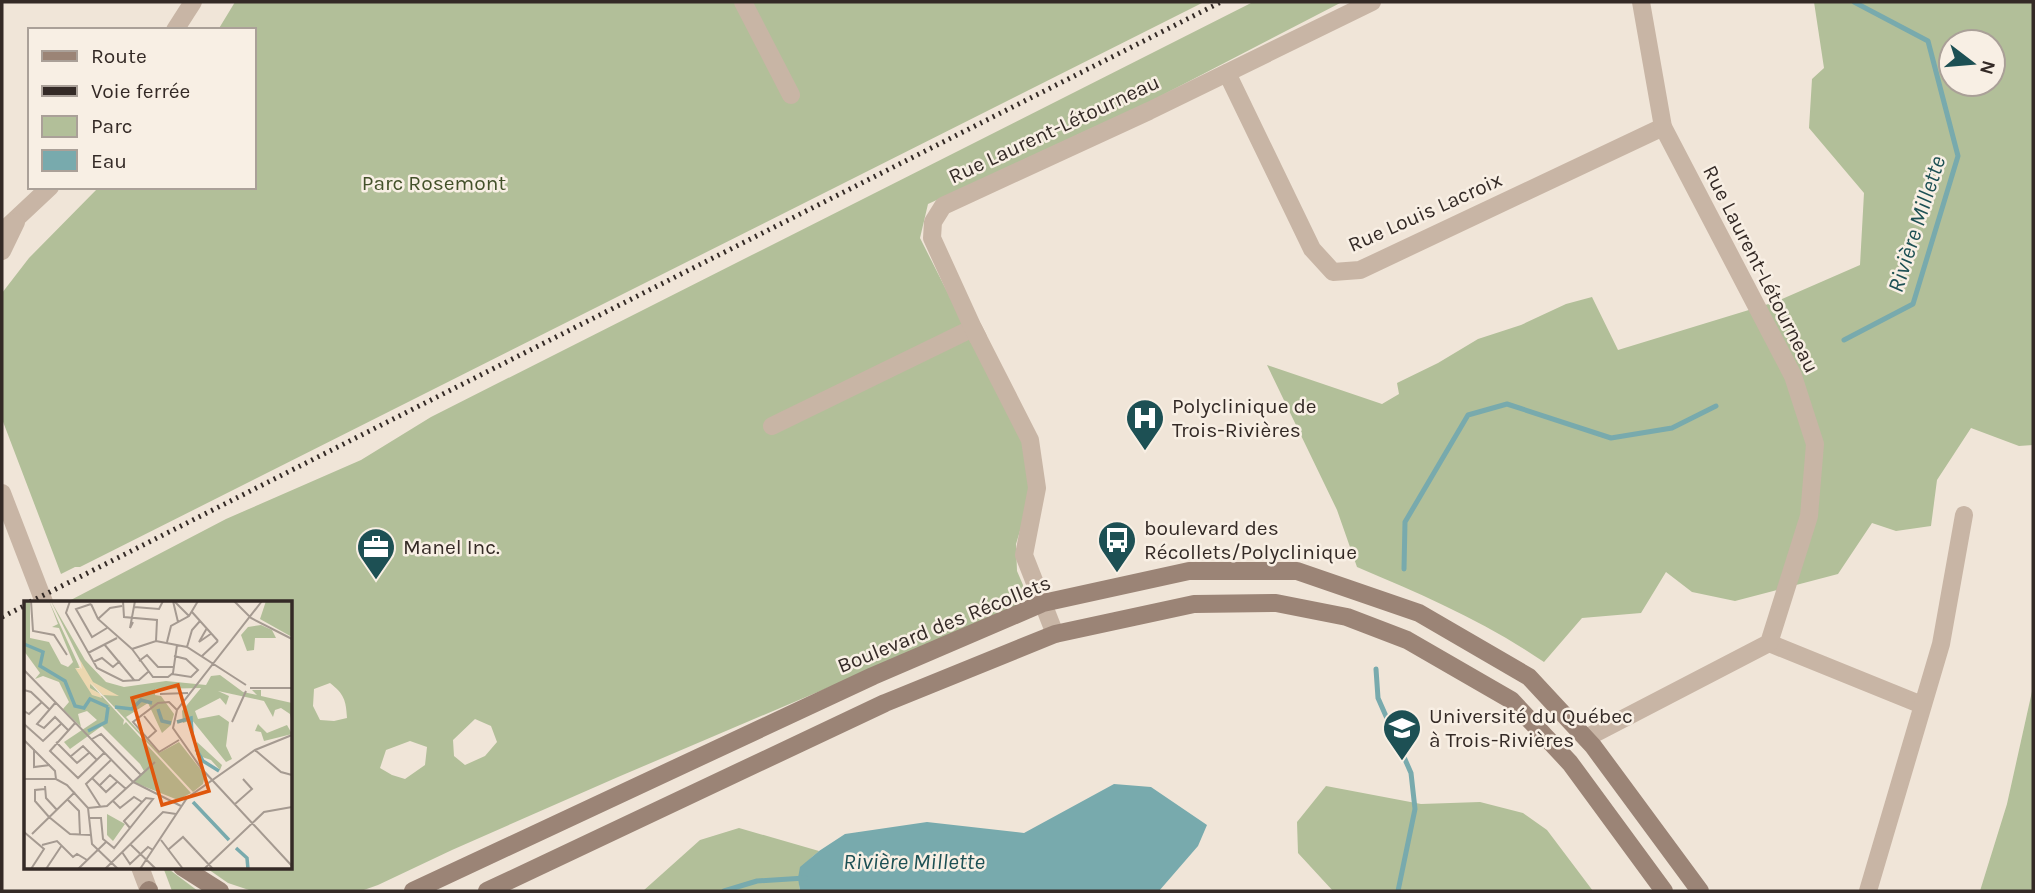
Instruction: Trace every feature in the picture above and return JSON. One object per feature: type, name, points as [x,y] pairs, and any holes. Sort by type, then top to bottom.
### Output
[{"type":"main road","name":"Boulevard des Récollets","points":[[412,891],[873,676],[1043,603],[1189,571],[1297,571],[1419,613],[1529,677],[1586,738],[1700,891]]},
{"type":"main road","points":[[487,891],[885,702],[1055,634],[1195,604],[1276,603],[1347,617],[1407,640],[1511,700],[1570,763],[1664,891]]},
{"type":"main road","points":[[184,868],[220,891]]},
{"type":"street","points":[[176,28],[193,2]]},
{"type":"street","points":[[743,2],[791,95]]},
{"type":"street","name":"Rue Laurent-Létourneau","points":[[1043,603],[1024,555],[1037,488],[1030,440],[973,328],[932,239],[933,222],[943,206],[1372,2]]},
{"type":"street","name":"Rue Laurent-Létourneau","points":[[1641,2],[1663,127],[1793,376],[1815,444],[1809,516],[1769,643]]},
{"type":"street","name":"Rue Louis Lacroix","points":[[1227,73],[1312,249],[1333,272],[1360,270],[1663,127]]},
{"type":"street","points":[[2,232],[48,189]]},
{"type":"street","points":[[2,251],[17,219]]},
{"type":"street","points":[[772,426],[973,328]]},
{"type":"street","points":[[2,493],[43,601]]},
{"type":"street","points":[[1868,891],[1941,644],[1964,516]]},
{"type":"street","points":[[1043,603],[1055,634]]},
{"type":"street","points":[[1586,738],[1769,643],[1922,705]]},
{"type":"street","points":[[140,868],[149,891]]},
{"type":"green space","name":"Parc Rosemont","points":[[235,2],[1204,2],[80,567],[61,574],[2,419],[2,293],[29,258],[97,189],[256,189],[256,28],[219,28]]},
{"type":"green space","points":[[1253,2],[1342,2],[1151,101],[928,204],[920,238],[1023,442],[1030,485],[1016,544],[1017,571],[1023,585],[1022,601],[1015,608],[618,777],[378,885],[361,891],[252,891],[228,883],[206,868],[292,868],[292,601],[69,601],[226,519],[361,460],[431,417]],"holes":[[[330,683],[346,706],[347,718],[320,720],[313,706],[314,689]],[[475,719],[491,726],[497,742],[485,756],[465,765],[454,756],[453,740]],[[410,741],[427,747],[425,765],[405,779],[380,768],[386,750]]]},
{"type":"green space","points":[[1814,2],[2033,2],[2033,445],[2019,446],[1971,428],[1937,480],[1931,526],[1896,531],[1872,523],[1838,574],[1735,601],[1692,592],[1666,572],[1641,613],[1582,618],[1544,662],[1476,621],[1357,567],[1337,510],[1267,365],[1382,404],[1399,394],[1397,383],[1478,339],[1521,325],[1566,304],[1592,297],[1618,350],[1775,302],[1860,265],[1864,193],[1809,128],[1812,79],[1824,68]]},
{"type":"green space","points":[[2033,687],[2033,891],[1980,891],[2007,804]]},
{"type":"green space","points":[[1326,786],[1421,804],[1480,802],[1523,813],[1547,830],[1593,891],[1333,891],[1298,853],[1297,822]]},
{"type":"green space","points":[[739,828],[819,851],[808,860],[800,872],[800,891],[643,891],[700,840]]},
{"type":"green space","points":[[163,868],[167,868],[198,891],[172,891]]},
{"type":"water","points":[[1114,784],[1151,787],[1207,825],[1198,846],[1159,891],[800,891],[800,867],[845,834],[927,822],[1024,833]]},
{"type":"waterway","name":"Rivière Millette","points":[[1844,340],[1913,304],[1958,156],[1928,41],[1854,2]]},
{"type":"waterway","name":"Rivière Millette","points":[[1404,569],[1405,522],[1468,415],[1507,404],[1611,438],[1672,428],[1716,406]]},
{"type":"waterway","name":"Rivière Millette","points":[[1376,669],[1378,698],[1411,773],[1415,809],[1398,891]]},
{"type":"waterway","name":"Rivière Millette","points":[[724,891],[757,881],[805,878]]},
{"type":"railway","points":[[32,601],[1221,2]]},
{"type":"railway","points":[[2,617],[24,606]]},
{"type":"place","name":"Polyclinique de Trois-Rivières","points":[[1145,452]]},
{"type":"place","name":"boulevard des Récollets/Polyclinique","points":[[1117,574]]},
{"type":"place","name":"Manel Inc.","points":[[376,581]]},
{"type":"place","name":"Université du Québec à Trois-Rivières","points":[[1402,762]]}]
